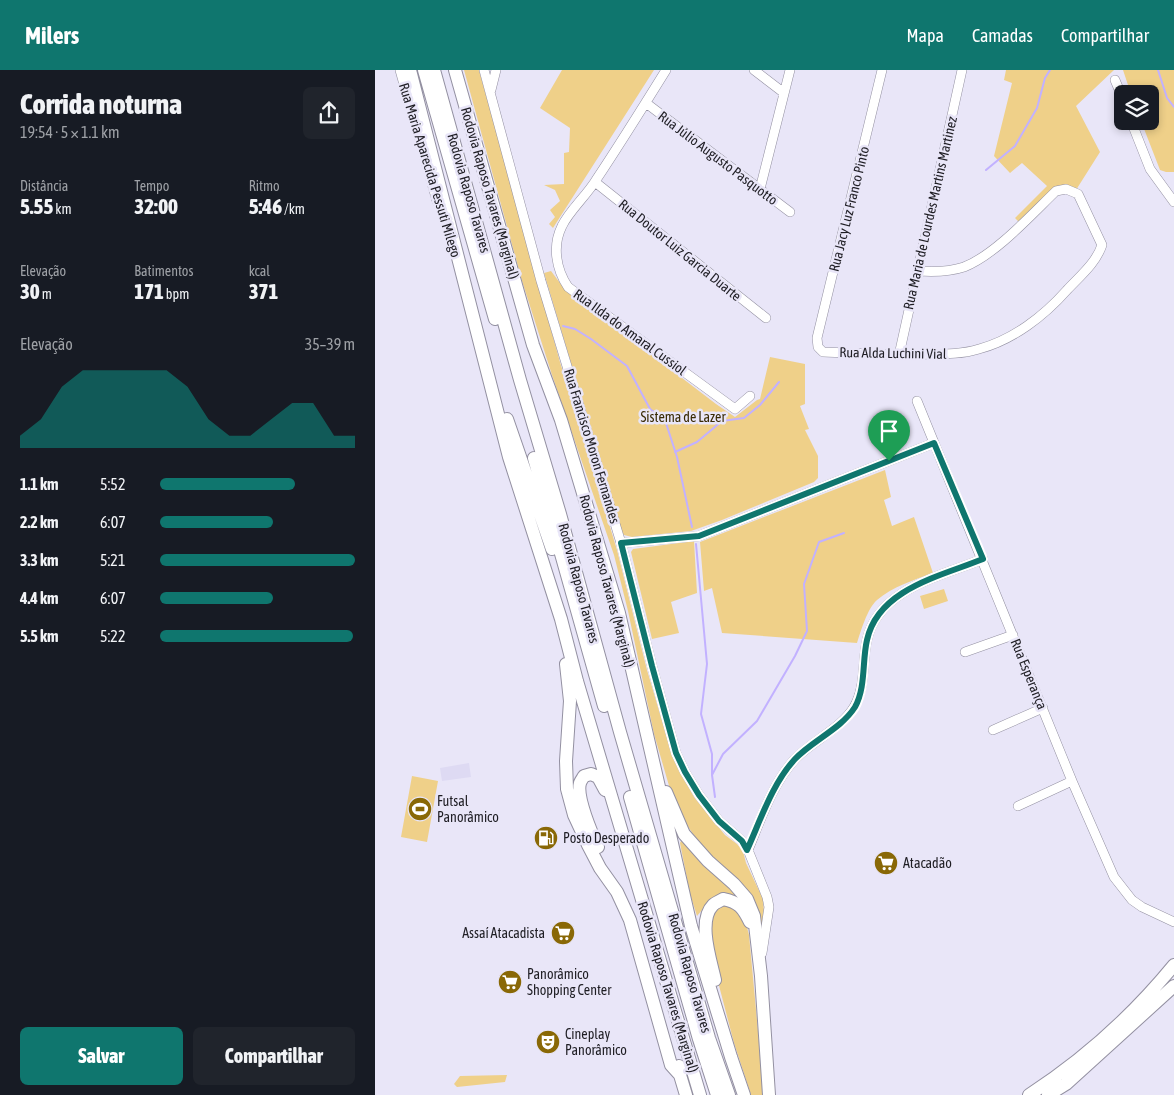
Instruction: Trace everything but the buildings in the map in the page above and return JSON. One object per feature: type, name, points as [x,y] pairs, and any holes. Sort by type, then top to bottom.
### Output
[{"type":"highway","name":"Rodovia Raposo Tavares (Marginal)","points":[[410,70],[460,270],[515,475],[561,619],[577,681],[701,1095]]},
{"type":"highway","name":"Rodovia Raposo Tavares","points":[[424,70],[699,1039],[717,1095]]},
{"type":"highway","name":"Rodovia Raposo Tavares","points":[[434,70],[631,770],[709,1038],[729,1095]]},
{"type":"highway","name":"Rodovia Raposo Tavares (Marginal)","points":[[455,70],[533,345],[561,420],[619,613],[691,926],[744,1095]]},
{"type":"highway","points":[[482,354],[554,555],[575,605]]},
{"type":"highway","points":[[561,619],[570,701],[566,761],[567,790],[574,814],[588,845],[627,912],[671,1065],[680,1075]]},
{"type":"highway","points":[[645,725],[670,803],[684,834],[707,861],[747,899],[754,916],[760,969],[769,1095]]},
{"type":"highway","points":[[637,884],[604,788],[598,777],[591,774],[584,776],[580,783],[580,792],[587,822],[602,856],[627,895],[635,912],[679,1062],[680,1075],[686,1095]]},
{"type":"highway","points":[[731,1057],[705,930],[708,913],[713,905],[723,899],[734,901],[744,910],[751,923],[760,969]]},
{"type":"highway","points":[[1029,1095],[1056,1077],[1136,1009],[1174,965]]},
{"type":"highway","points":[[1048,1095],[1066,1084],[1174,986]]},
{"type":"main road","name":"Rua Maria Aparecida Pessuti Milego","points":[[401,70],[460,270]]},
{"type":"street","name":"Rua Francisco Moron Fernandes","points":[[484,70],[541,281],[621,543],[676,753],[699,795],[719,821],[742,841],[767,897],[769,916],[763,937],[760,969]]},
{"type":"street","points":[[491,98],[492,82],[496,70]]},
{"type":"street","name":"Rua Ilda do Amaral Cussiol","points":[[666,70],[595,182],[562,226],[556,246],[557,264],[561,276],[568,287],[735,409],[750,396]]},
{"type":"street","points":[[754,70],[784,93]]},
{"type":"street","points":[[760,189],[789,70]]},
{"type":"street","name":"Rua Jacy Luz Franco Pinto","points":[[818,347],[819,328],[882,70]]},
{"type":"street","name":"Rua Maria de Lourdes Martins Martinez","points":[[899,356],[962,70]]},
{"type":"street","points":[[1115,80],[1117,85]]},
{"type":"street","name":"Rua Júlio Augusto Pasquotto","points":[[646,103],[790,212]]},
{"type":"street","points":[[1135,130],[1150,169],[1174,202]]},
{"type":"street","name":"Rua Doutor Luiz Garcia Duarte","points":[[595,182],[766,318]]},
{"type":"street","name":"Rua Alda Luchini Vial","points":[[818,347],[823,352],[899,356],[955,354],[979,350],[1003,340],[1030,324],[1056,302],[1098,256],[1102,245],[1078,194],[1067,189],[1056,191],[990,252],[964,267],[940,272],[918,271]]},
{"type":"street","name":"Rua Esperança","points":[[917,401],[1114,877],[1132,900],[1142,907],[1174,921]]},
{"type":"street","points":[[621,543],[699,536],[934,443]]},
{"type":"street","points":[[747,850],[777,784],[794,760],[845,719],[855,707],[860,694],[867,640],[873,620],[884,607],[913,586],[983,559]]},
{"type":"street","points":[[965,652],[1013,634]]},
{"type":"street","points":[[993,730],[1043,708]]},
{"type":"street","points":[[1018,806],[1073,781]]},
{"type":"shaded area","points":[[469,763],[471,777],[442,781],[440,768]]},
{"type":"green space","points":[[464,70],[479,70],[560,362],[617,550],[647,670],[671,751],[694,797],[725,835],[743,851],[746,863],[763,899],[764,913],[761,929],[757,917],[699,843],[685,822],[672,796],[654,734],[614,555],[522,281]]},
{"type":"green space","points":[[562,70],[654,70],[553,228],[549,224],[555,217],[550,210],[560,201],[555,190],[544,185],[564,184],[564,153],[569,152],[570,128],[540,108]]},
{"type":"green space","points":[[1006,70],[1114,70],[1076,106],[1100,152],[1076,190],[1064,185],[1019,222],[1015,218],[1047,186],[1022,163],[1010,173],[994,156],[1012,83],[1004,80]]},
{"type":"green space","points":[[1123,70],[1174,70],[1174,172],[1160,170],[1144,130],[1159,130],[1159,85],[1128,85]]},
{"type":"green space","name":"Sistema de Lazer","points":[[551,271],[563,287],[735,417],[760,399],[770,357],[805,364],[805,404],[800,406],[809,429],[805,430],[818,456],[818,478],[814,482],[691,531],[632,537],[624,535],[544,273]]},
{"type":"green space","points":[[885,470],[891,497],[884,500],[892,526],[914,517],[933,573],[896,588],[877,600],[867,614],[857,643],[722,633],[712,588],[704,591],[700,542]]},
{"type":"green space","points":[[694,541],[697,593],[671,602],[679,633],[652,639],[631,552],[633,549]]},
{"type":"green space","points":[[944,589],[948,601],[924,609],[920,596]]},
{"type":"green space","name":"Futsal Panorâmico","points":[[412,776],[438,781],[427,842],[401,837]]},
{"type":"green space","points":[[682,839],[737,893],[741,903],[707,904],[697,916],[690,894],[680,843]]},
{"type":"green space","points":[[724,905],[734,909],[741,916],[749,935],[764,1095],[751,1095],[734,1043],[710,951],[712,915],[717,907]]},
{"type":"green space","points":[[507,1075],[505,1082],[457,1087],[454,1084],[460,1076]]},
{"type":"waterway","points":[[986,170],[1015,146],[1037,108],[1045,78],[1050,70]]},
{"type":"waterway","points":[[1158,70],[1167,98],[1174,107]]},
{"type":"waterway","points":[[563,326],[575,329],[627,366],[650,409],[665,420],[677,457],[692,527]]},
{"type":"waterway","points":[[675,452],[697,442],[722,421],[744,418],[760,405],[779,382]]},
{"type":"waterway","points":[[712,775],[723,754],[757,721],[795,656],[807,631],[804,584],[819,542],[844,533]]},
{"type":"waterway","points":[[696,544],[707,664],[701,714],[712,754],[715,797]]},
{"type":"place","name":"Futsal Panorâmico","points":[[420,809]]},
{"type":"place","name":"Posto Desperado","points":[[546,838]]},
{"type":"place","name":"Atacadão","points":[[886,863]]},
{"type":"place","name":"Assaí Atacadista","points":[[563,933]]},
{"type":"place","name":"Panorâmico Shopping Center","points":[[510,982]]},
{"type":"place","name":"Cineplay Panorâmico","points":[[548,1042]]},
{"type":"route","points":[[934,443],[983,559],[913,586],[884,607],[873,620],[867,640],[860,694],[855,707],[845,719],[794,760],[777,784],[747,850],[745,844],[719,821],[699,795],[676,753],[621,543],[699,536],[889,461],[934,443]]}]
